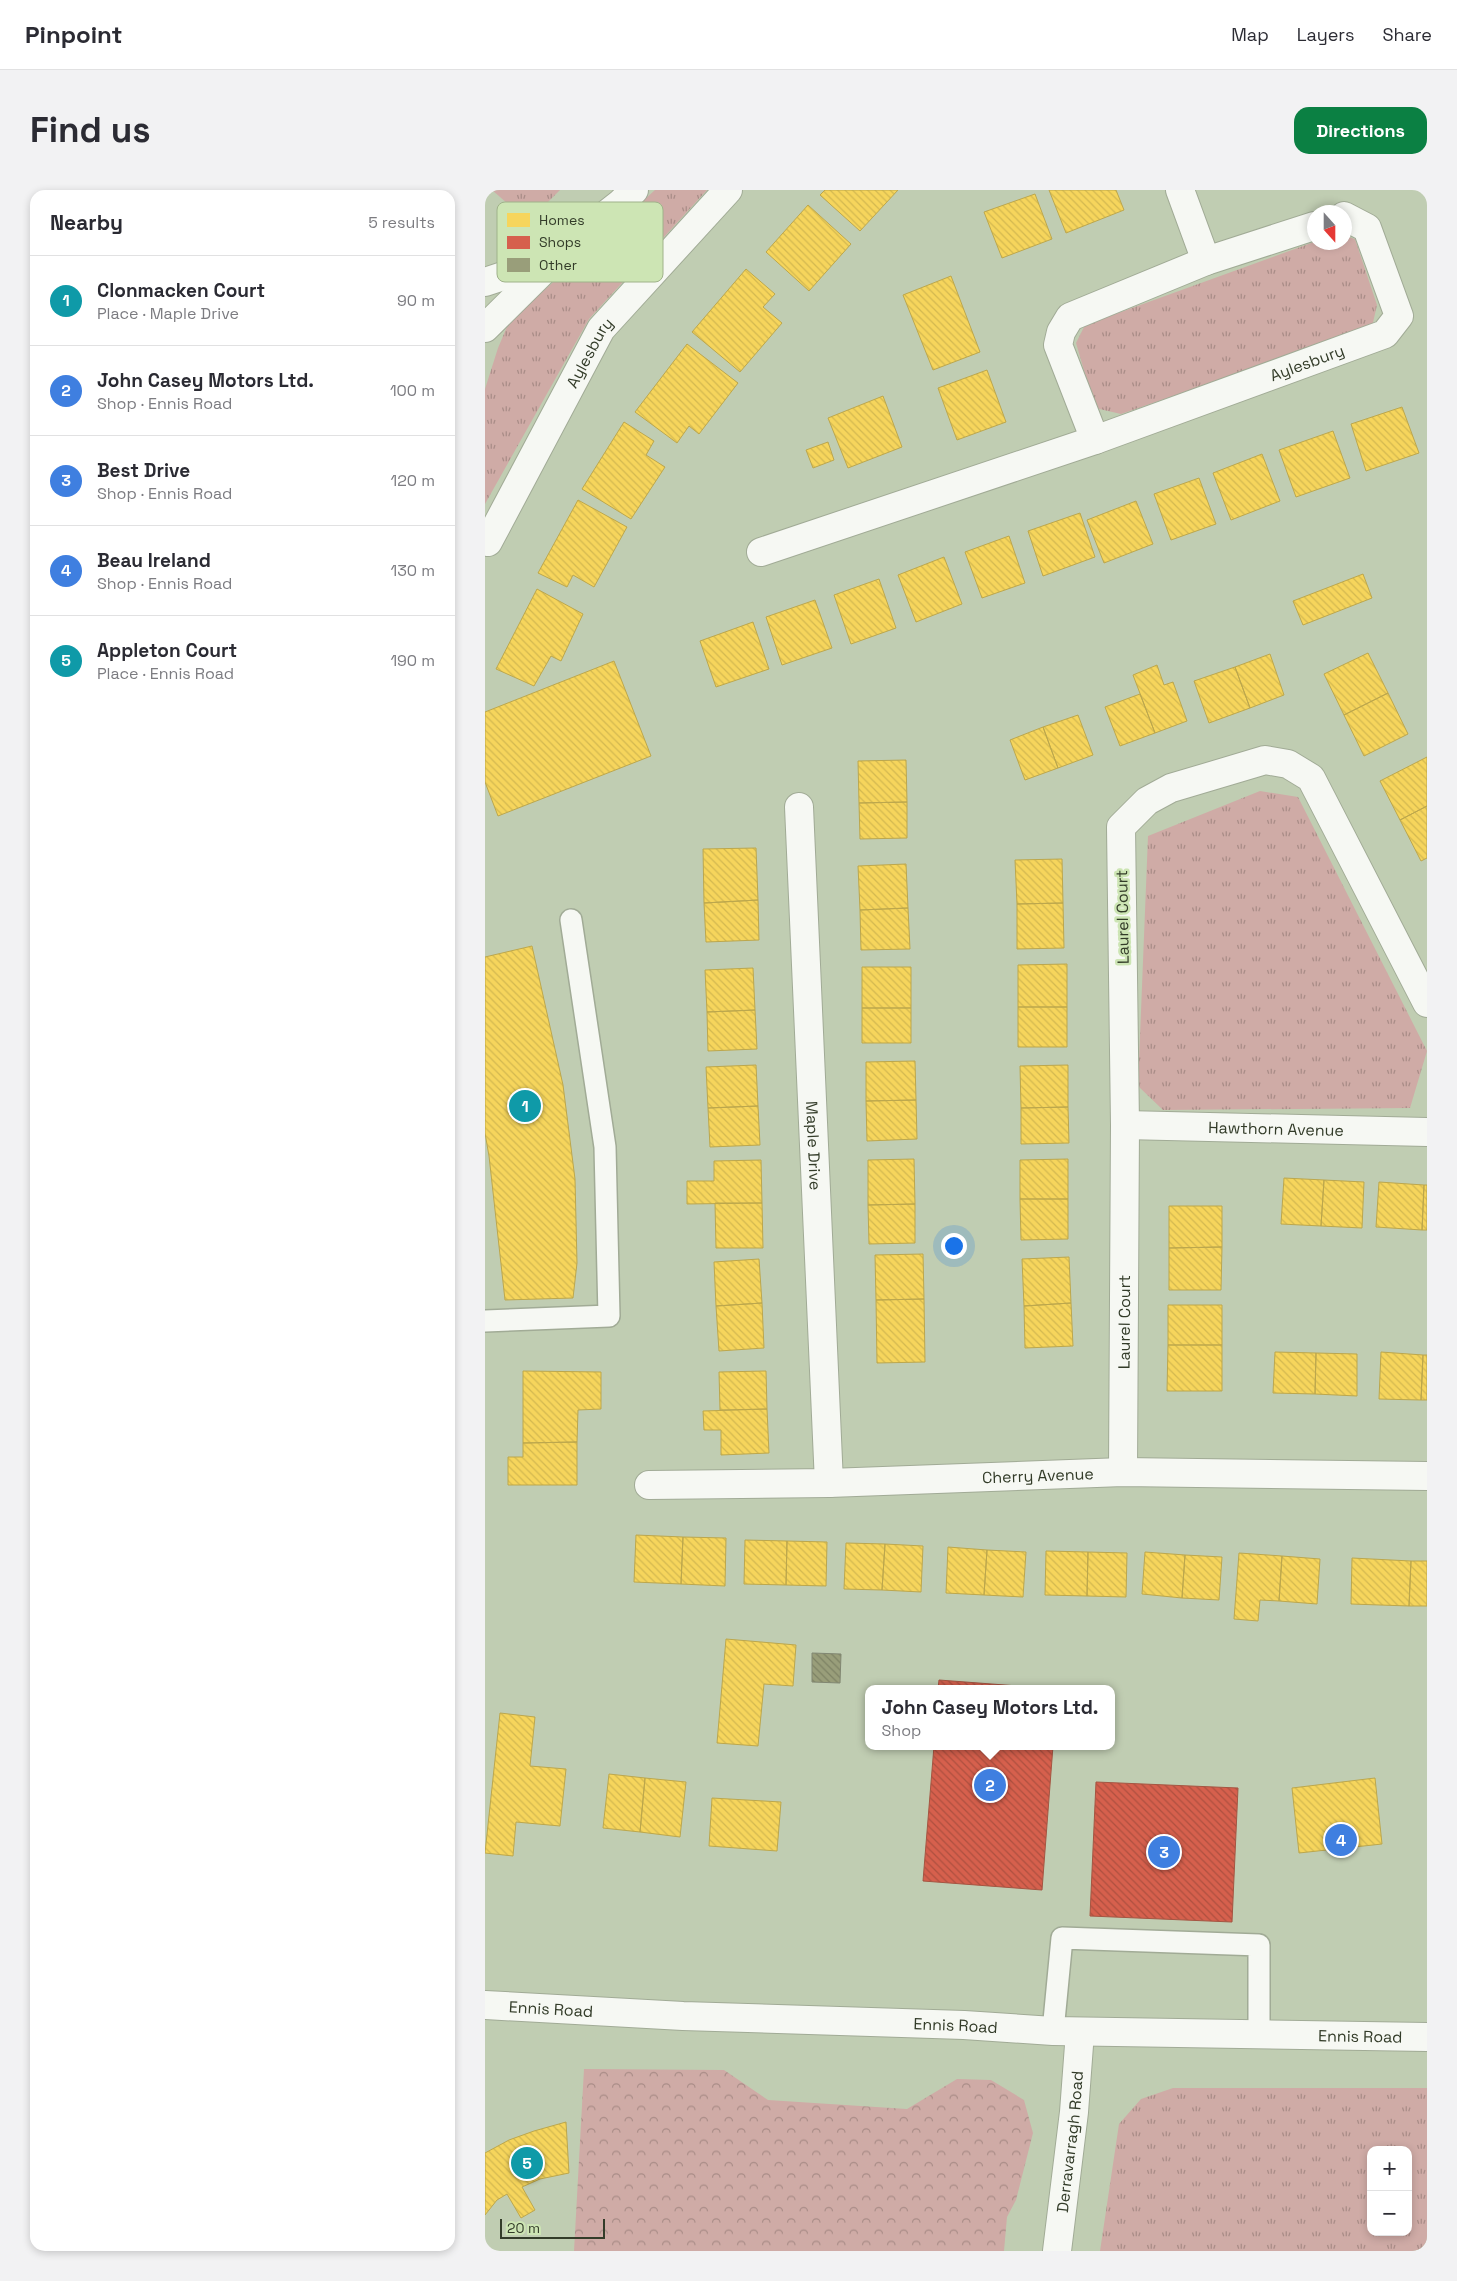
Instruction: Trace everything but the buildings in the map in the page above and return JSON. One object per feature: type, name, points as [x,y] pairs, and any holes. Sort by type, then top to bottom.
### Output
[{"type":"street","points":[[622,202],[634,190]]},
{"type":"street","name":"Aylesbury","points":[[663,261],[727,190]]},
{"type":"street","points":[[1180,190],[1206,262]]},
{"type":"street","name":"Aylesbury","points":[[761,552],[1095,440],[1385,334],[1399,316],[1367,228],[1352,220]]},
{"type":"street","points":[[1095,440],[1058,345],[1061,332],[1071,317],[1206,262],[1307,229]]},
{"type":"street","points":[[485,282],[497,278]]},
{"type":"street","points":[[485,328],[532,282]]},
{"type":"street","name":"Aylesbury","points":[[488,542],[601,329],[644,282]]},
{"type":"street","name":"Laurel Court","points":[[1123,1472],[1125,1125],[1121,826],[1147,801],[1171,788],[1265,760],[1288,764],[1311,778],[1427,1003]]},
{"type":"street","name":"Maple Drive","points":[[799,807],[829,1483]]},
{"type":"street","name":"Hawthorn Avenue","points":[[1125,1125],[1421,1125]]},
{"type":"street","name":"Cherry Avenue","points":[[649,1485],[829,1483],[1123,1472],[1427,1476]]},
{"type":"street","name":"Ennis Road","points":[[485,2005],[1080,2032],[1427,2037]]},
{"type":"street","name":"Derravarragh Road","points":[[1057,2251],[1074,2112],[1080,2032]]},
{"type":"lane","points":[[485,1321],[609,1316],[605,1147],[571,920]]},
{"type":"lane","points":[[1053,2031],[1062,1938],[1259,1945],[1259,2035]]},
{"type":"green space","points":[[492,190],[560,190],[548,202],[506,202]]},
{"type":"green space","points":[[655,190],[707,190],[663,238],[663,202],[642,202]]},
{"type":"green space","points":[[1352,238],[1355,239],[1377,305],[1372,327],[1121,414],[1095,408],[1076,343],[1085,325],[1307,245],[1307,250],[1352,250]]},
{"type":"green space","points":[[553,282],[623,282],[589,319],[485,504],[485,389],[498,348],[509,322]]},
{"type":"green space","points":[[1260,791],[1298,797],[1427,1051],[1410,1108],[1163,1110],[1138,1086],[1148,836]]},
{"type":"green space","points":[[584,2069],[724,2070],[768,2100],[907,2109],[957,2079],[991,2080],[1024,2100],[1033,2133],[1016,2200],[1007,2217],[1004,2251],[574,2251]]},
{"type":"green space","points":[[1173,2088],[1427,2088],[1427,2251],[1100,2251],[1119,2124],[1141,2099]]},
{"type":"place","name":"Clonmacken Court","points":[[525,1106]]},
{"type":"place","name":"John Casey Motors Ltd.","points":[[990,1785]]},
{"type":"place","name":"Beau Ireland","points":[[1341,1840]]},
{"type":"place","name":"Best Drive","points":[[1164,1852]]},
{"type":"place","name":"Appleton Court","points":[[527,2163]]}]
